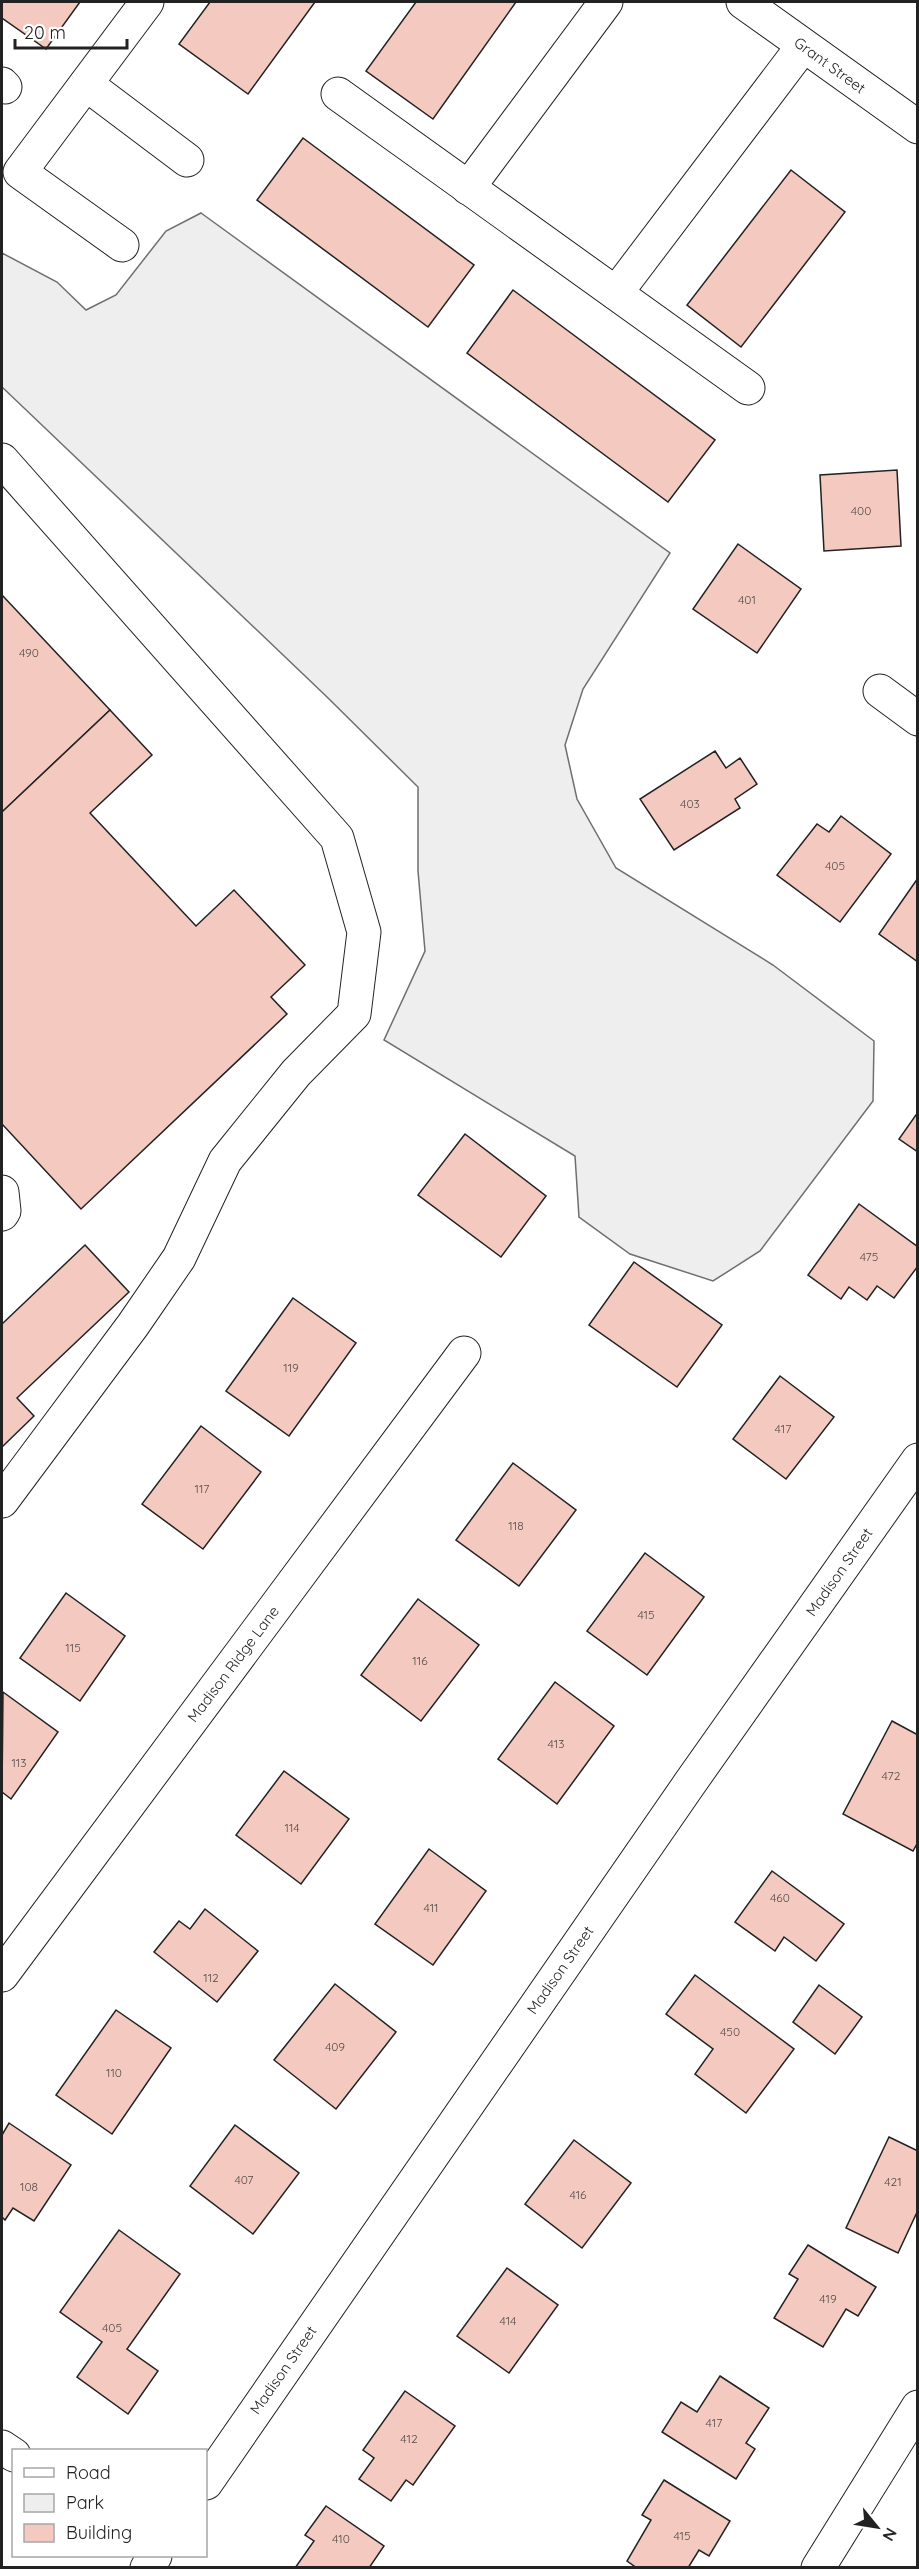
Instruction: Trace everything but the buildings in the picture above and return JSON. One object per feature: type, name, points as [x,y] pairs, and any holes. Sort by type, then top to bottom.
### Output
[{"type":"street","points":[[122,245],[20,172],[147,2]]},
{"type":"street","points":[[468,188],[606,2]]},
{"type":"street","name":"Grant Street","points":[[743,2],[918,127]]},
{"type":"street","points":[[616,293],[803,46]]},
{"type":"street","points":[[86,84],[187,160]]},
{"type":"street","points":[[338,94],[748,388]]},
{"type":"street","points":[[2,460],[337,838],[364,932],[354,1014],[296,1073],[225,1161],[179,1258],[133,1325],[2,1501]]},
{"type":"street","points":[[880,691],[918,719]]},
{"type":"street","points":[[2,1192],[4,1211],[2,1214]]},
{"type":"street","name":"Madison Ridge Lane","points":[[2,1975],[464,1353]]},
{"type":"street","name":"Madison Street","points":[[207,2482],[690,1783],[918,1460]]},
{"type":"street","points":[[818,2568],[918,2407]]},
{"type":"green space","points":[[201,213],[670,553],[583,689],[565,745],[577,799],[616,868],[773,965],[874,1041],[873,1101],[760,1251],[713,1281],[630,1254],[579,1217],[575,1156],[384,1040],[425,951],[418,871],[418,787],[326,696],[2,387],[2,253],[57,282],[86,310],[116,295],[166,231]]}]
